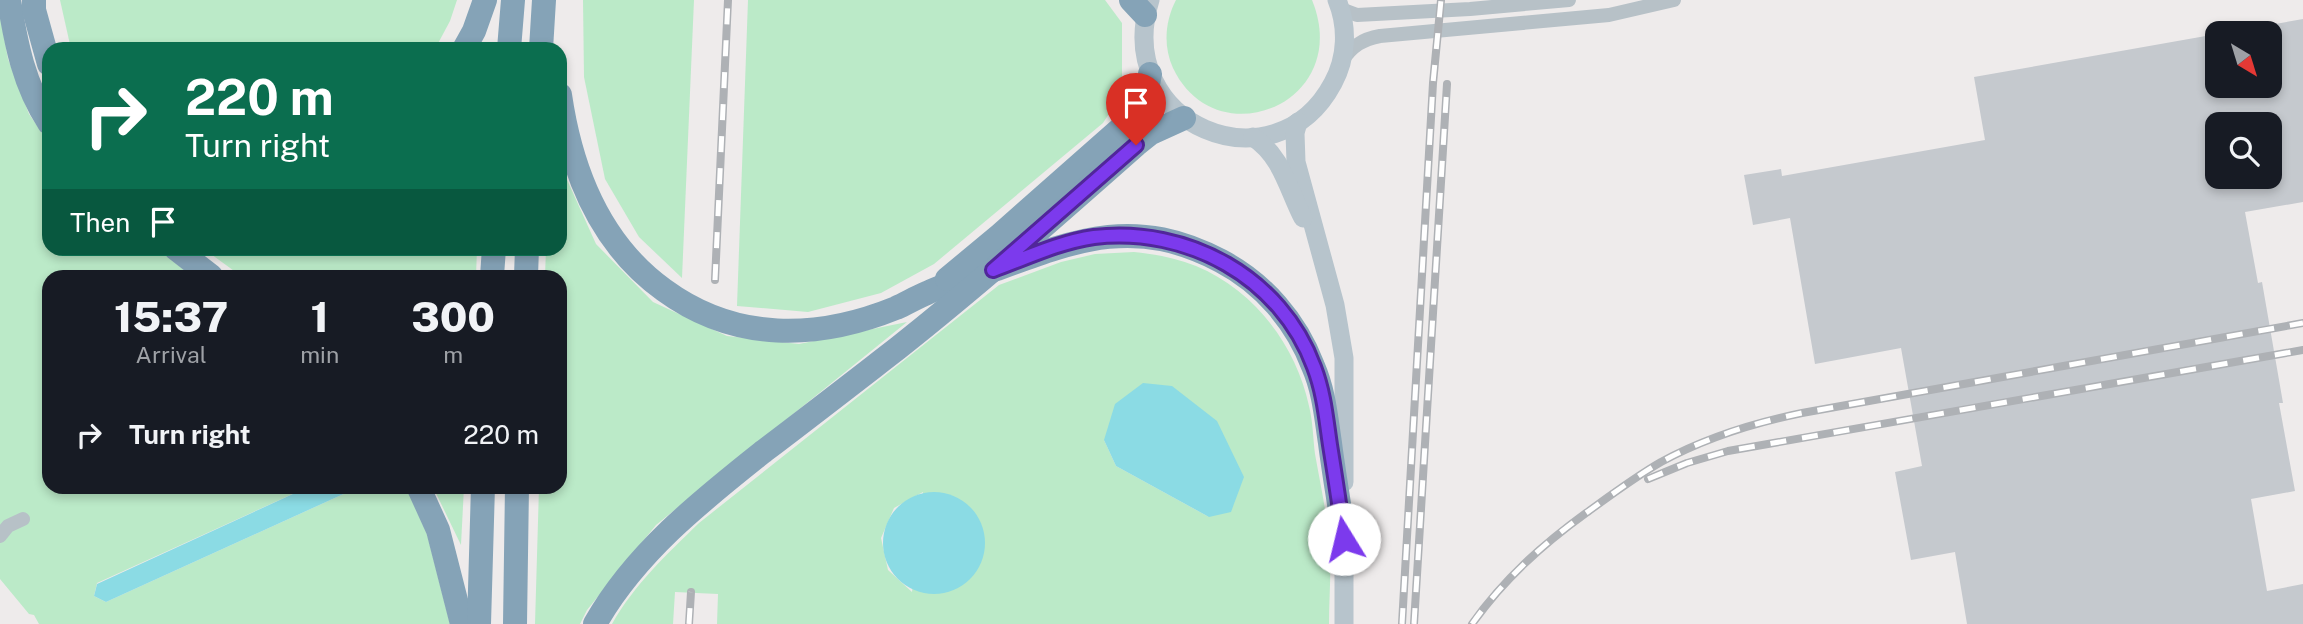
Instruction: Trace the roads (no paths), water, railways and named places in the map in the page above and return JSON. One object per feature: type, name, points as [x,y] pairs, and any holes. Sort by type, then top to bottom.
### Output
[{"type":"highway","points":[[9,0],[19,56],[42,112]]},
{"type":"highway","points":[[34,0],[43,42]]},
{"type":"highway","points":[[468,42],[485,0]]},
{"type":"highway","points":[[510,42],[513,0]]},
{"type":"highway","points":[[541,42],[544,0]]},
{"type":"highway","points":[[558,42],[559,0]]},
{"type":"highway","points":[[929,292],[960,270],[1128,122],[1143,100],[1150,74]]},
{"type":"highway","points":[[595,624],[606,604],[644,556],[689,512],[940,315],[1151,133],[1184,118]]},
{"type":"highway","points":[[567,134],[573,159],[588,197],[608,234],[629,261],[685,306],[719,320],[757,330],[798,332],[834,327],[898,307],[929,292],[1056,247],[1093,237],[1134,235],[1167,240],[1203,251],[1258,285],[1278,306],[1299,336],[1314,366],[1325,403],[1344,539]]},
{"type":"highway","points":[[185,256],[203,270]]},
{"type":"highway","points":[[422,494],[438,530],[462,624]]},
{"type":"highway","points":[[479,624],[483,494]]},
{"type":"highway","points":[[515,624],[517,494]]},
{"type":"main road","points":[[1142,5],[1143,44],[1150,74],[1158,91],[1170,106],[1205,130],[1229,136],[1253,137],[1276,132],[1298,122],[1325,96],[1336,76],[1345,45],[1339,5]]},
{"type":"main road","points":[[1298,122],[1295,132],[1296,162],[1335,305],[1344,358],[1344,624]]},
{"type":"main road","points":[[1253,137],[1263,143],[1276,159],[1321,254]]},
{"type":"street","points":[[1339,5],[1357,15],[1569,0]]},
{"type":"street","points":[[1341,62],[1353,47],[1366,39],[1410,32],[1609,16],[1674,0]]},
{"type":"street","points":[[3,527],[23,519]]},
{"type":"water","points":[[1143,383],[1172,386],[1217,421],[1244,477],[1231,512],[1209,517],[1116,466],[1104,440],[1115,404]]},
{"type":"water","points":[[934,492],[963,500],[977,514],[985,543],[977,572],[963,586],[934,594],[905,586],[891,572],[883,543],[891,514],[905,500]]},
{"type":"water","points":[[293,494],[344,494],[106,602],[94,596],[97,584]]},
{"type":"railway","points":[[715,280],[728,0]]},
{"type":"railway","points":[[1402,624],[1433,83],[1441,0]]},
{"type":"railway","points":[[1414,624],[1447,84]]},
{"type":"railway","points":[[1472,624],[1511,578],[1539,550],[1570,525],[1651,468],[1712,439],[1802,413],[2303,323]]},
{"type":"railway","points":[[1648,479],[1687,463],[1728,451],[2303,350]]},
{"type":"railway","points":[[689,624],[691,592]]}]
